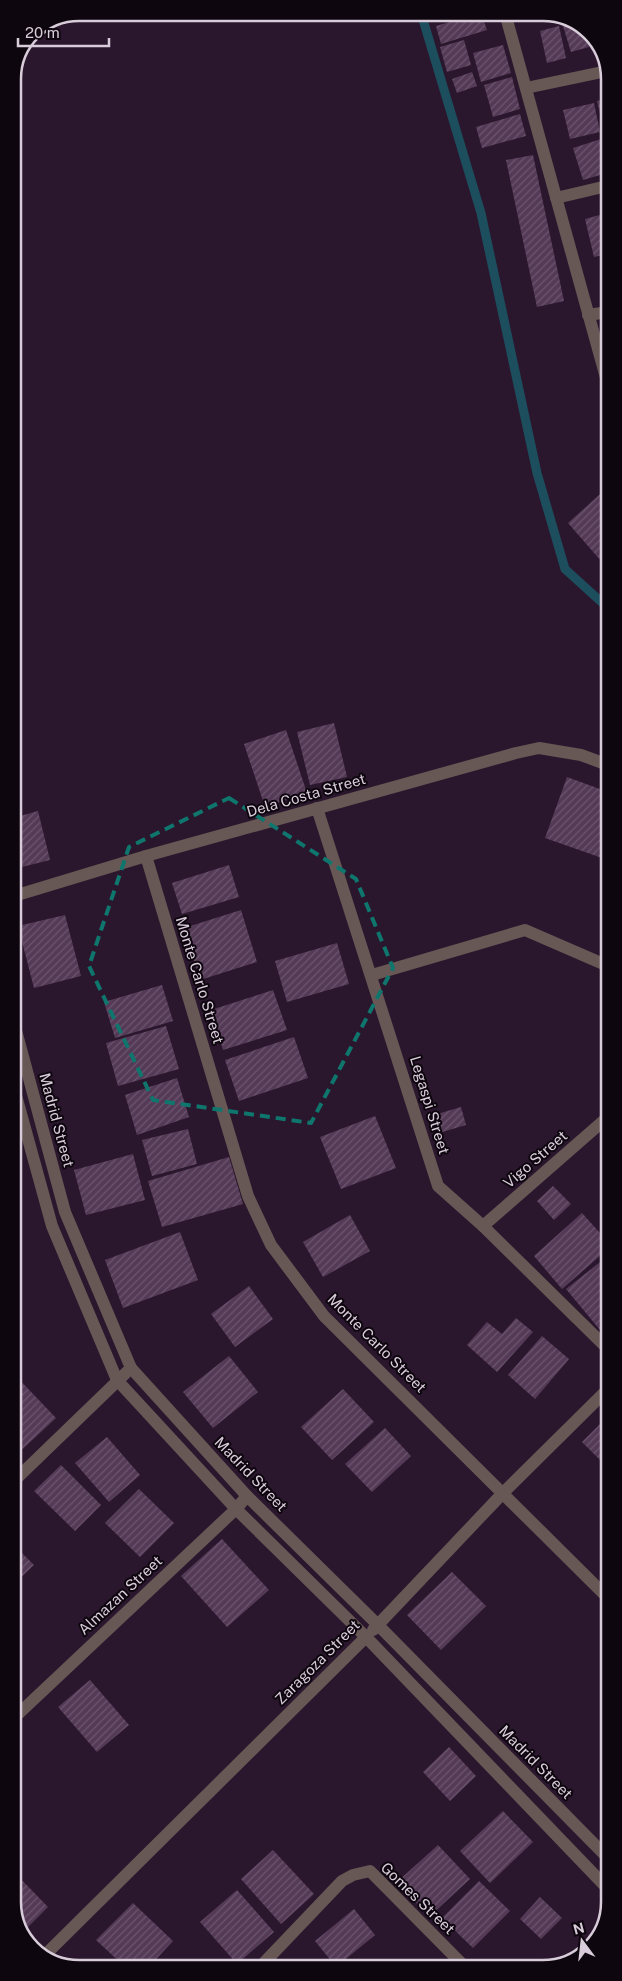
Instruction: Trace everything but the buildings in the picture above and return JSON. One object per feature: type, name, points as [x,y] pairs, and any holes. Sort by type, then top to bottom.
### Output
[{"type":"street","points":[[507,21],[601,360]]},
{"type":"street","points":[[526,88],[600,72]]},
{"type":"street","points":[[556,198],[601,188]]},
{"type":"street","points":[[588,315],[601,313]]},
{"type":"street","name":"Dela Costa Street","points":[[21,894],[146,856],[516,752],[539,748],[581,755],[601,762]]},
{"type":"street","name":"Legaspi Street","points":[[317,808],[438,1186],[483,1226],[601,1342]]},
{"type":"street","name":"Monte Carlo Street","points":[[146,856],[248,1196],[271,1245],[324,1316],[601,1591]]},
{"type":"street","points":[[372,975],[525,930],[601,963]]},
{"type":"street","name":"Madrid Street","points":[[21,1049],[65,1212],[131,1368],[248,1496],[601,1850]]},
{"type":"street","points":[[21,1113],[52,1226],[117,1380],[236,1509],[366,1637],[601,1881]]},
{"type":"street","name":"Vigo Street","points":[[483,1226],[601,1122]]},
{"type":"street","points":[[21,1474],[131,1368]]},
{"type":"street","name":"Zaragoza Street","points":[[49,1951],[378,1625],[503,1493],[601,1396]]},
{"type":"street","name":"Almazan Street","points":[[21,1711],[248,1496]]},
{"type":"street","name":"Gomes Street","points":[[267,1960],[342,1882],[353,1876],[370,1871],[458,1960]]},
{"type":"highlighted area","points":[[229,798],[356,879],[393,968],[311,1123],[153,1100],[89,966],[129,847]]},
{"type":"waterway","points":[[423,21],[481,213],[537,473],[565,569],[601,602]]}]
